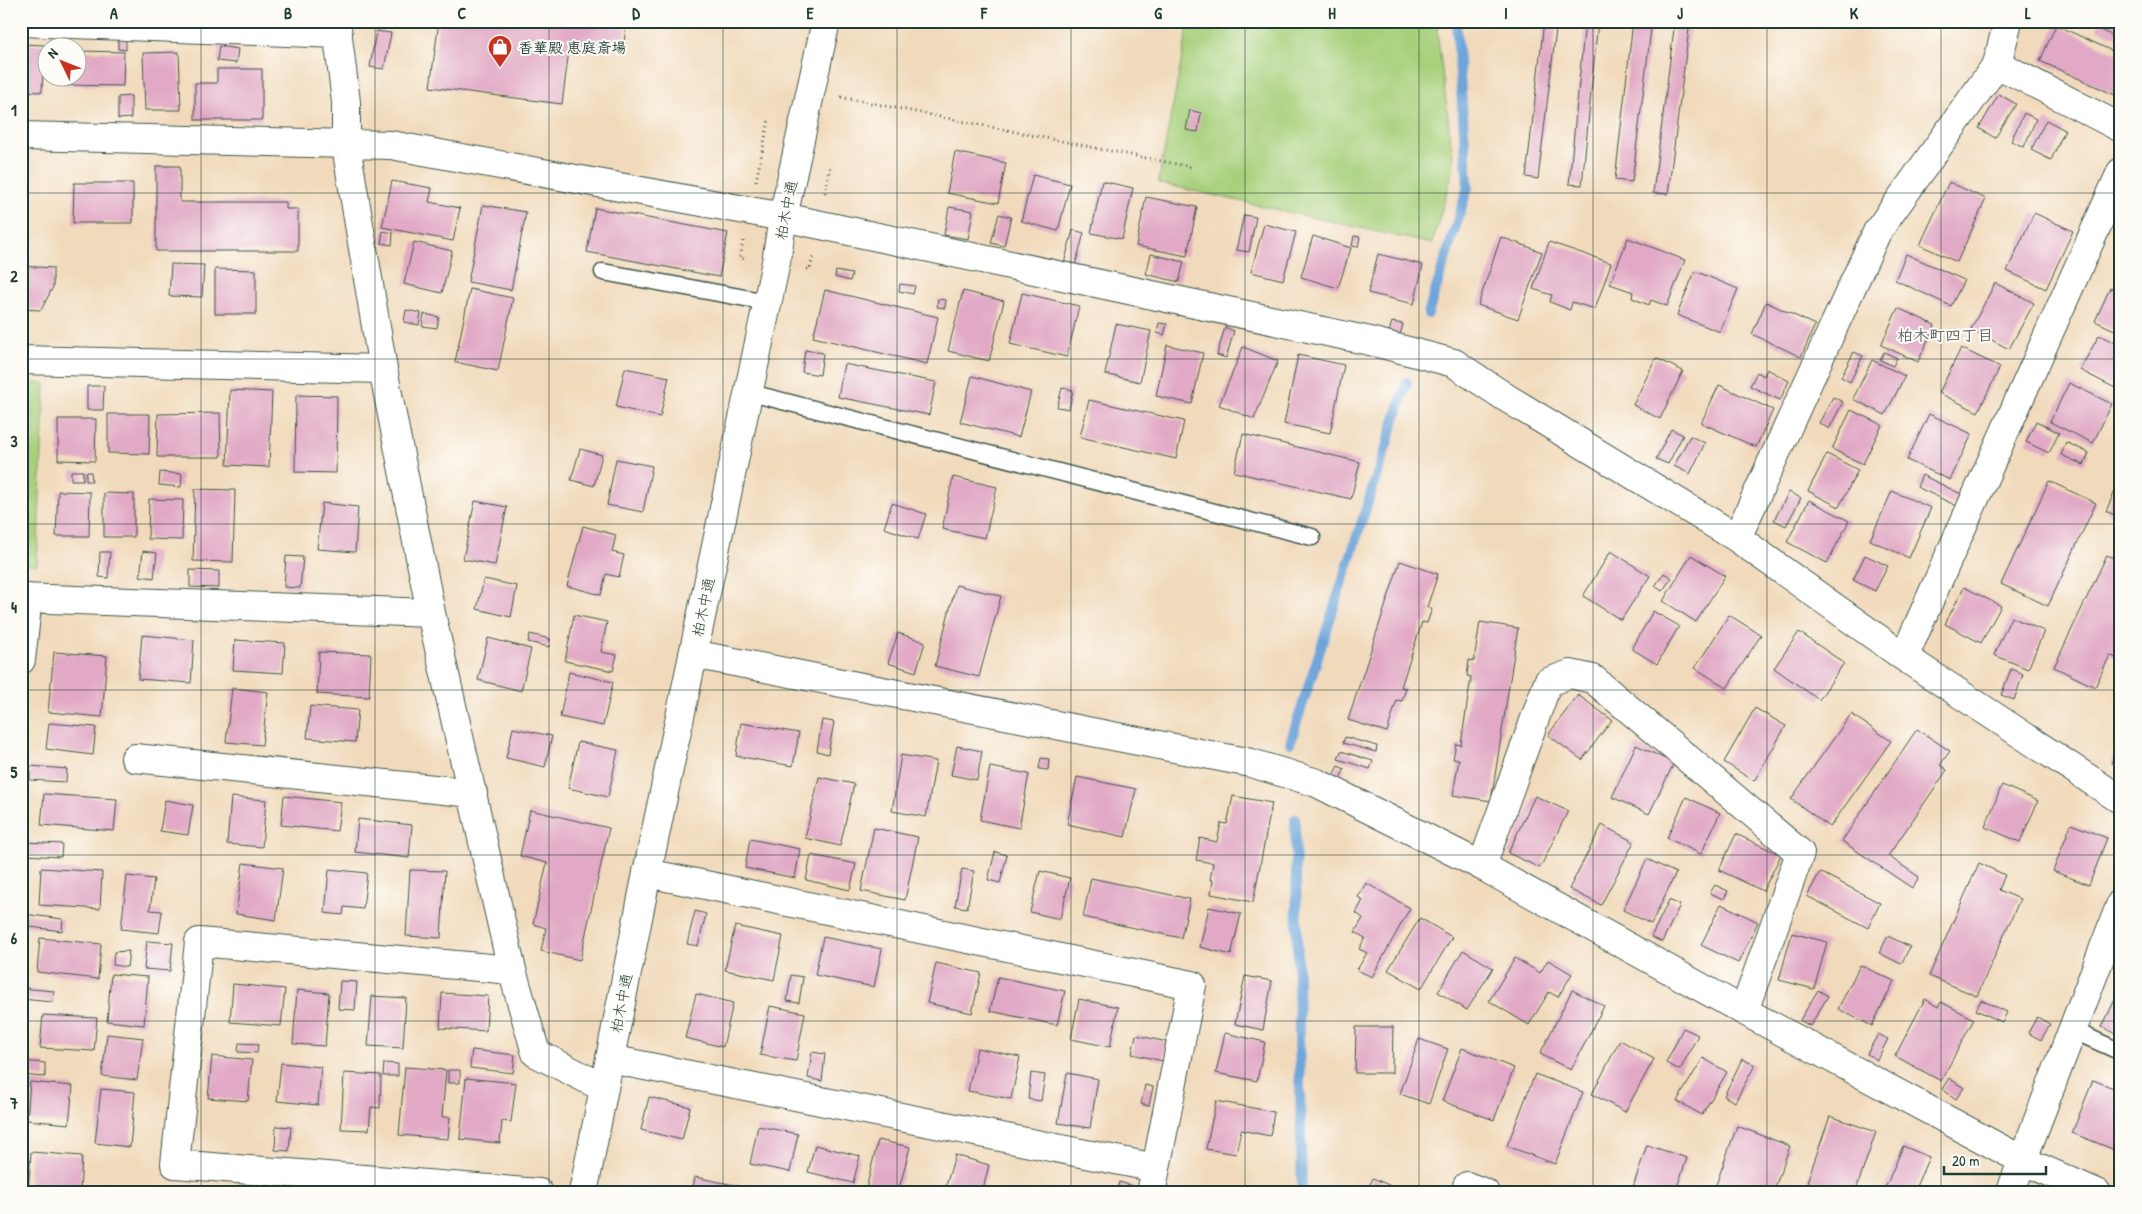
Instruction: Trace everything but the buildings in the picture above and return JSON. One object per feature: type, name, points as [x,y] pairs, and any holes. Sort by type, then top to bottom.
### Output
[{"type":"street","name":"柏木中通","points":[[583,1193],[647,873],[747,392],[776,262],[783,216],[826,21]]},
{"type":"street","points":[[1737,538],[1877,232],[1996,64],[2008,21]]},
{"type":"street","points":[[21,22],[337,28],[346,102],[346,146],[383,369],[431,613],[512,970],[536,1053],[604,1088]]},
{"type":"street","points":[[1996,64],[2121,128]]},
{"type":"street","points":[[21,136],[346,146],[391,145],[783,216],[1370,341],[1454,363],[1505,397],[1737,538],[1904,657],[2121,800]]},
{"type":"street","points":[[1904,657],[2121,172]]},
{"type":"street","points":[[21,360],[383,369]]},
{"type":"street","points":[[21,660],[24,598],[431,613]]},
{"type":"street","points":[[693,654],[1251,762],[1317,783],[1482,866],[1744,1011],[2022,1160],[2097,1193]]},
{"type":"street","points":[[1482,866],[1548,682],[1570,674],[1592,678],[1800,853],[1744,1011]]},
{"type":"street","points":[[134,758],[473,793]]},
{"type":"street","points":[[610,1059],[1154,1180],[1192,985],[647,873]]},
{"type":"street","points":[[2010,1193],[2121,903]]},
{"type":"street","points":[[512,970],[198,942],[175,1164],[539,1193]]},
{"type":"street","points":[[1465,1193],[1467,1186],[1486,1193]]},
{"type":"lane","points":[[603,272],[767,302]]},
{"type":"lane","points":[[747,392],[1312,538]]},
{"type":"lane","points":[[2072,1030],[2121,1052]]},
{"type":"path","points":[[840,106],[841,97],[1191,167]]},
{"type":"path","points":[[771,113],[740,258],[776,262],[810,270],[831,155]]},
{"type":"green space","points":[[1189,21],[1436,21],[1454,167],[1432,244],[1158,183]]},
{"type":"green space","points":[[21,382],[45,383],[37,565],[21,564]]},
{"type":"waterway","points":[[1428,314],[1468,187],[1456,21]]},
{"type":"waterway","points":[[1290,743],[1407,382]]},
{"type":"waterway","points":[[1295,819],[1302,1193]]},
{"type":"place","name":"香華殿 恵庭斎場","points":[[500,68]]},
{"type":"district","name":"柏木町四丁目","points":[[1945,335]]}]
